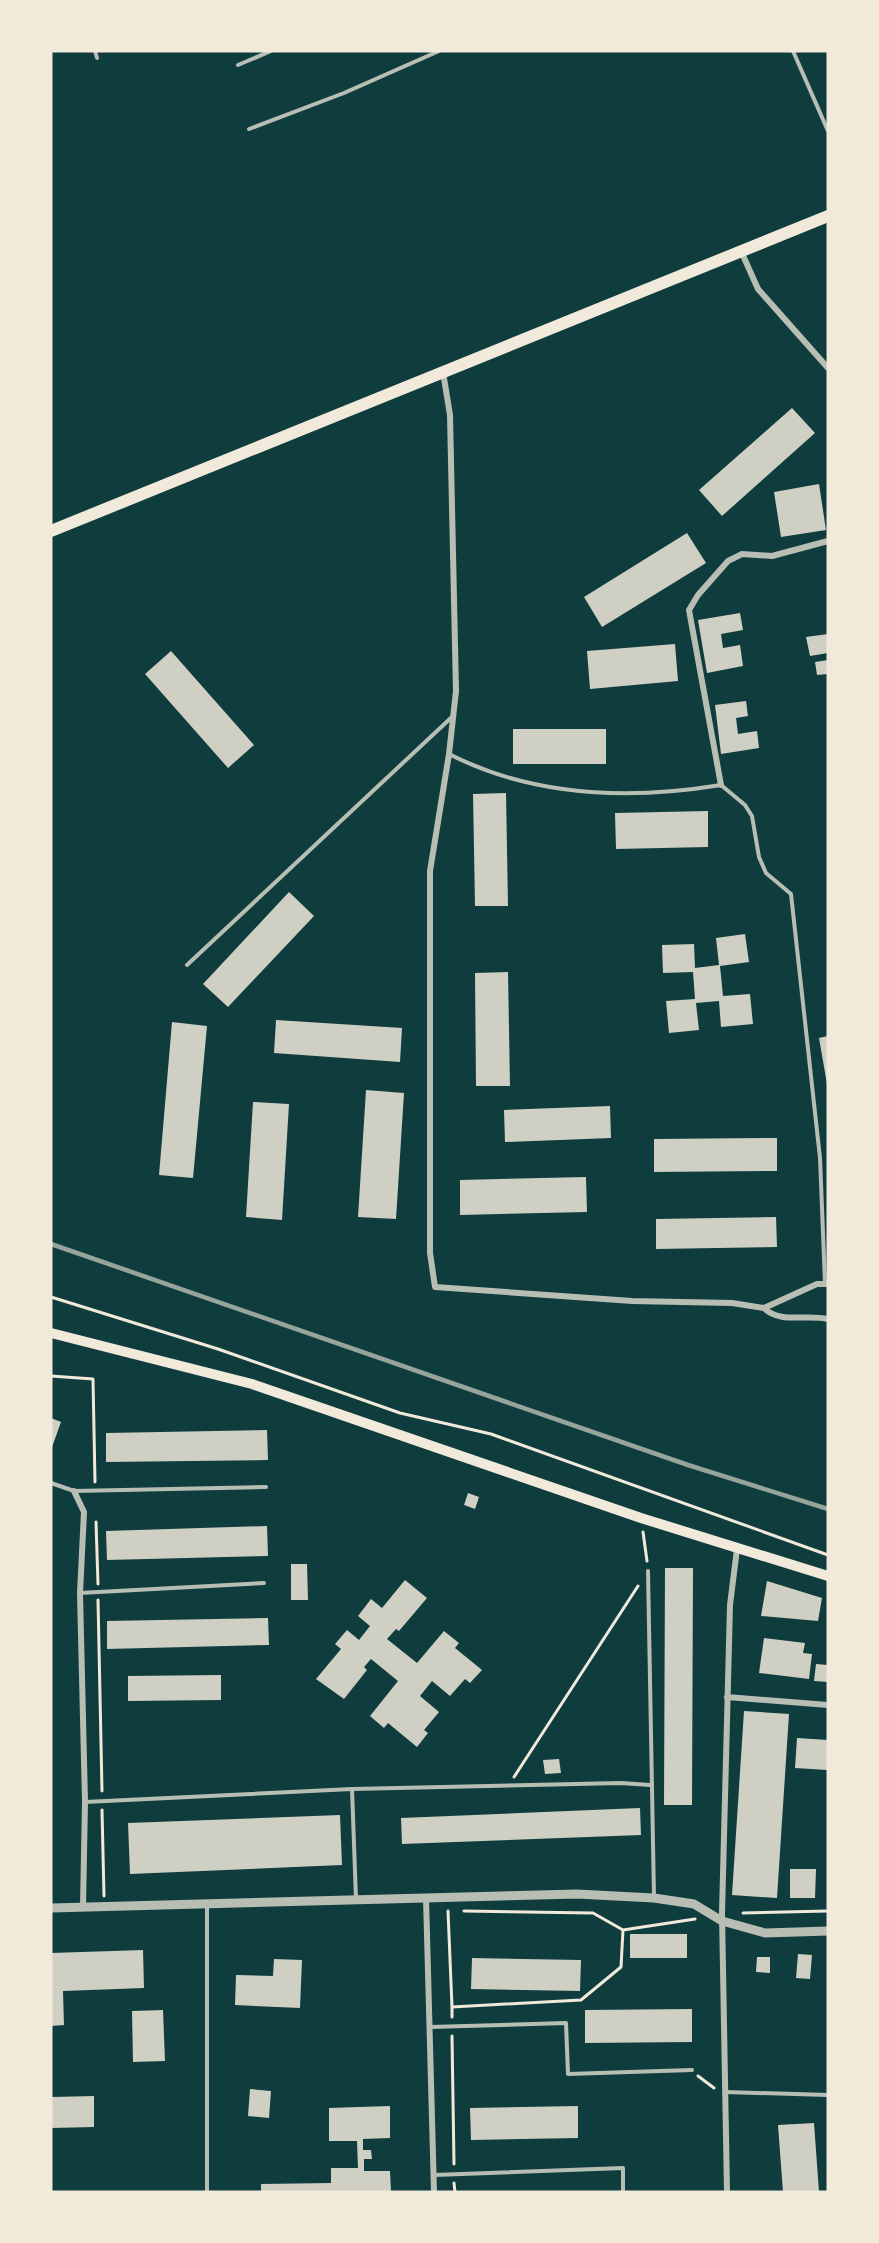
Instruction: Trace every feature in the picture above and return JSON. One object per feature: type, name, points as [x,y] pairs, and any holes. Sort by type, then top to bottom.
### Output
[{"type":"main road","points":[[51,531],[828,216]]},
{"type":"main road","points":[[51,1333],[252,1384],[641,1518],[828,1575]]},
{"type":"street","points":[[741,251],[758,289],[828,368]]},
{"type":"street","points":[[443,372],[450,415],[456,633],[455,714],[430,872],[430,1253],[435,1287],[632,1301],[732,1303],[764,1308],[817,1284],[827,1284]]},
{"type":"street","points":[[721,785],[689,610],[698,595],[728,561],[742,554],[772,556],[828,541]]},
{"type":"street","points":[[764,1308],[771,1315],[783,1318],[798,1316],[828,1319]]},
{"type":"street","points":[[74,1491],[84,1512],[80,1593],[85,1802],[83,1907]]},
{"type":"street","points":[[727,2192],[722,1921],[730,1605],[737,1549]]},
{"type":"street","points":[[727,1697],[828,1705]]},
{"type":"street","points":[[51,1908],[578,1894],[654,1898],[694,1904],[722,1921],[765,1933],[828,1931]]},
{"type":"street","points":[[426,1898],[434,2192]]},
{"type":"lane","points":[[95,51],[98,58]]},
{"type":"lane","points":[[238,65],[271,51]]},
{"type":"lane","points":[[249,129],[344,93],[439,51]]},
{"type":"lane","points":[[792,51],[828,131]]},
{"type":"lane","points":[[187,965],[455,714]]},
{"type":"lane","points":[[449,754],[508,779],[580,793],[684,791],[721,785],[745,805],[752,816],[759,857],[766,873],[791,894],[820,1158],[827,1284]]},
{"type":"lane","points":[[51,1483],[74,1491],[266,1487]]},
{"type":"lane","points":[[648,1571],[650,1785],[654,1898]]},
{"type":"lane","points":[[80,1593],[264,1583]]},
{"type":"lane","points":[[85,1802],[352,1789],[621,1783],[650,1785]]},
{"type":"lane","points":[[352,1789],[356,1900]]},
{"type":"lane","points":[[207,1904],[207,2192]]},
{"type":"lane","points":[[430,2027],[566,2023],[568,2074],[692,2070]]},
{"type":"lane","points":[[726,2092],[828,2095]]},
{"type":"lane","points":[[434,2175],[623,2168],[623,2192]]},
{"type":"path","points":[[51,1297],[218,1349],[400,1413],[491,1434],[828,1555]]},
{"type":"path","points":[[51,1376],[93,1379],[104,1907]]},
{"type":"path","points":[[508,1786],[648,1571],[641,1518]]},
{"type":"path","points":[[426,1911],[450,1911],[455,2192]]},
{"type":"path","points":[[452,2007],[581,2000],[621,1967],[622,1930],[593,1913],[462,1911]]},
{"type":"path","points":[[692,2070],[707,2085],[726,2092]]},
{"type":"building","points":[[792,408],[815,433],[722,516],[699,490]]},
{"type":"building","points":[[819,484],[826,530],[781,537],[774,492]]},
{"type":"building","points":[[687,533],[706,563],[602,627],[584,597]]},
{"type":"building","points":[[740,613],[743,630],[721,634],[723,648],[740,645],[743,666],[707,673],[698,620]]},
{"type":"building","points":[[828,634],[828,653],[810,656],[806,637]]},
{"type":"building","points":[[675,644],[678,681],[590,689],[587,651]]},
{"type":"building","points":[[171,651],[254,745],[228,768],[145,674]]},
{"type":"building","points":[[828,660],[828,674],[817,675],[815,662]]},
{"type":"building","points":[[746,701],[748,716],[736,718],[738,734],[757,731],[759,748],[721,754],[715,705]]},
{"type":"building","points":[[513,729],[606,729],[606,764],[513,764]]},
{"type":"building","points":[[506,793],[508,906],[475,906],[473,794]]},
{"type":"building","points":[[708,811],[708,847],[616,849],[615,813]]},
{"type":"building","points":[[289,892],[314,916],[228,1007],[203,984]]},
{"type":"building","points":[[745,934],[749,962],[720,966],[723,996],[750,994],[753,1024],[721,1027],[719,1001],[696,1003],[699,1030],[669,1033],[666,1001],[695,999],[693,972],[663,973],[662,945],[694,944],[695,968],[719,965],[716,938]]},
{"type":"building","points":[[508,972],[510,1086],[476,1086],[475,973]]},
{"type":"building","points":[[276,1020],[402,1028],[400,1062],[274,1053]]},
{"type":"building","points":[[172,1022],[207,1026],[193,1178],[159,1175]]},
{"type":"building","points":[[828,1036],[828,1083],[827,1084],[819,1038]]},
{"type":"building","points":[[366,1090],[404,1093],[396,1219],[358,1217]]},
{"type":"building","points":[[253,1102],[289,1104],[282,1220],[246,1217]]},
{"type":"building","points":[[610,1106],[611,1138],[505,1142],[504,1110]]},
{"type":"building","points":[[777,1138],[777,1171],[654,1172],[654,1139]]},
{"type":"building","points":[[586,1177],[587,1212],[460,1215],[460,1180]]},
{"type":"building","points":[[776,1217],[777,1247],[656,1249],[656,1219]]},
{"type":"building","points":[[51,1418],[61,1422],[51,1450]]},
{"type":"building","points":[[267,1430],[268,1460],[106,1462],[106,1433]]},
{"type":"building","points":[[468,1493],[479,1497],[475,1509],[464,1505]]},
{"type":"building","points":[[267,1526],[268,1556],[107,1560],[106,1531]]},
{"type":"building","points":[[291,1564],[307,1564],[308,1600],[291,1600]]},
{"type":"building","points":[[665,1568],[693,1568],[692,1805],[664,1805]]},
{"type":"building","points":[[405,1580],[427,1598],[399,1631],[396,1629],[387,1639],[417,1663],[444,1631],[459,1643],[455,1648],[482,1670],[470,1683],[465,1679],[450,1696],[432,1681],[420,1696],[439,1712],[424,1730],[428,1733],[417,1747],[388,1723],[384,1728],[370,1716],[398,1681],[371,1659],[364,1667],[367,1670],[344,1699],[316,1679],[341,1649],[335,1644],[347,1630],[359,1640],[370,1626],[358,1616],[371,1599],[382,1608]]},
{"type":"building","points":[[767,1581],[822,1598],[818,1621],[761,1616]]},
{"type":"building","points":[[268,1618],[269,1645],[107,1649],[107,1621]]},
{"type":"building","points":[[764,1638],[805,1643],[803,1653],[812,1654],[809,1679],[759,1673]]},
{"type":"building","points":[[816,1664],[828,1665],[828,1682],[814,1681]]},
{"type":"building","points":[[221,1675],[221,1700],[128,1701],[128,1676]]},
{"type":"building","points":[[744,1711],[789,1714],[777,1898],[732,1895]]},
{"type":"building","points":[[797,1738],[828,1740],[827,1770],[795,1768]]},
{"type":"building","points":[[559,1759],[561,1773],[545,1774],[543,1760]]},
{"type":"building","points":[[640,1808],[641,1835],[402,1844],[401,1818]]},
{"type":"building","points":[[340,1815],[342,1865],[130,1874],[128,1823]]},
{"type":"building","points":[[790,1869],[816,1869],[815,1898],[790,1898]]},
{"type":"building","points":[[630,1934],[687,1934],[687,1958],[630,1958]]},
{"type":"building","points":[[143,1950],[144,1988],[63,1991],[64,2025],[51,2026],[51,1953]]},
{"type":"building","points":[[798,1954],[812,1955],[810,1979],[796,1978]]},
{"type":"building","points":[[757,1957],[770,1957],[770,1973],[756,1972]]},
{"type":"building","points":[[472,1958],[581,1960],[580,1991],[471,1989]]},
{"type":"building","points":[[274,1959],[302,1960],[300,2008],[235,2005],[236,1975],[273,1976]]},
{"type":"building","points":[[692,2009],[692,2042],[585,2043],[585,2010]]},
{"type":"building","points":[[163,2010],[165,2061],[133,2062],[132,2011]]},
{"type":"building","points":[[250,2089],[271,2091],[269,2118],[248,2116]]},
{"type":"building","points":[[94,2096],[94,2127],[51,2128],[51,2097]]},
{"type":"building","points":[[390,2106],[390,2138],[363,2139],[363,2150],[371,2150],[372,2159],[364,2159],[364,2171],[390,2171],[391,2192],[261,2192],[261,2184],[331,2183],[331,2168],[358,2168],[357,2141],[329,2141],[329,2108]]},
{"type":"building","points":[[578,2106],[578,2138],[471,2140],[470,2108]]},
{"type":"building","points":[[814,2123],[819,2192],[783,2192],[778,2125]]},
{"type":"railway","points":[[51,1244],[688,1465],[828,1509]]}]
